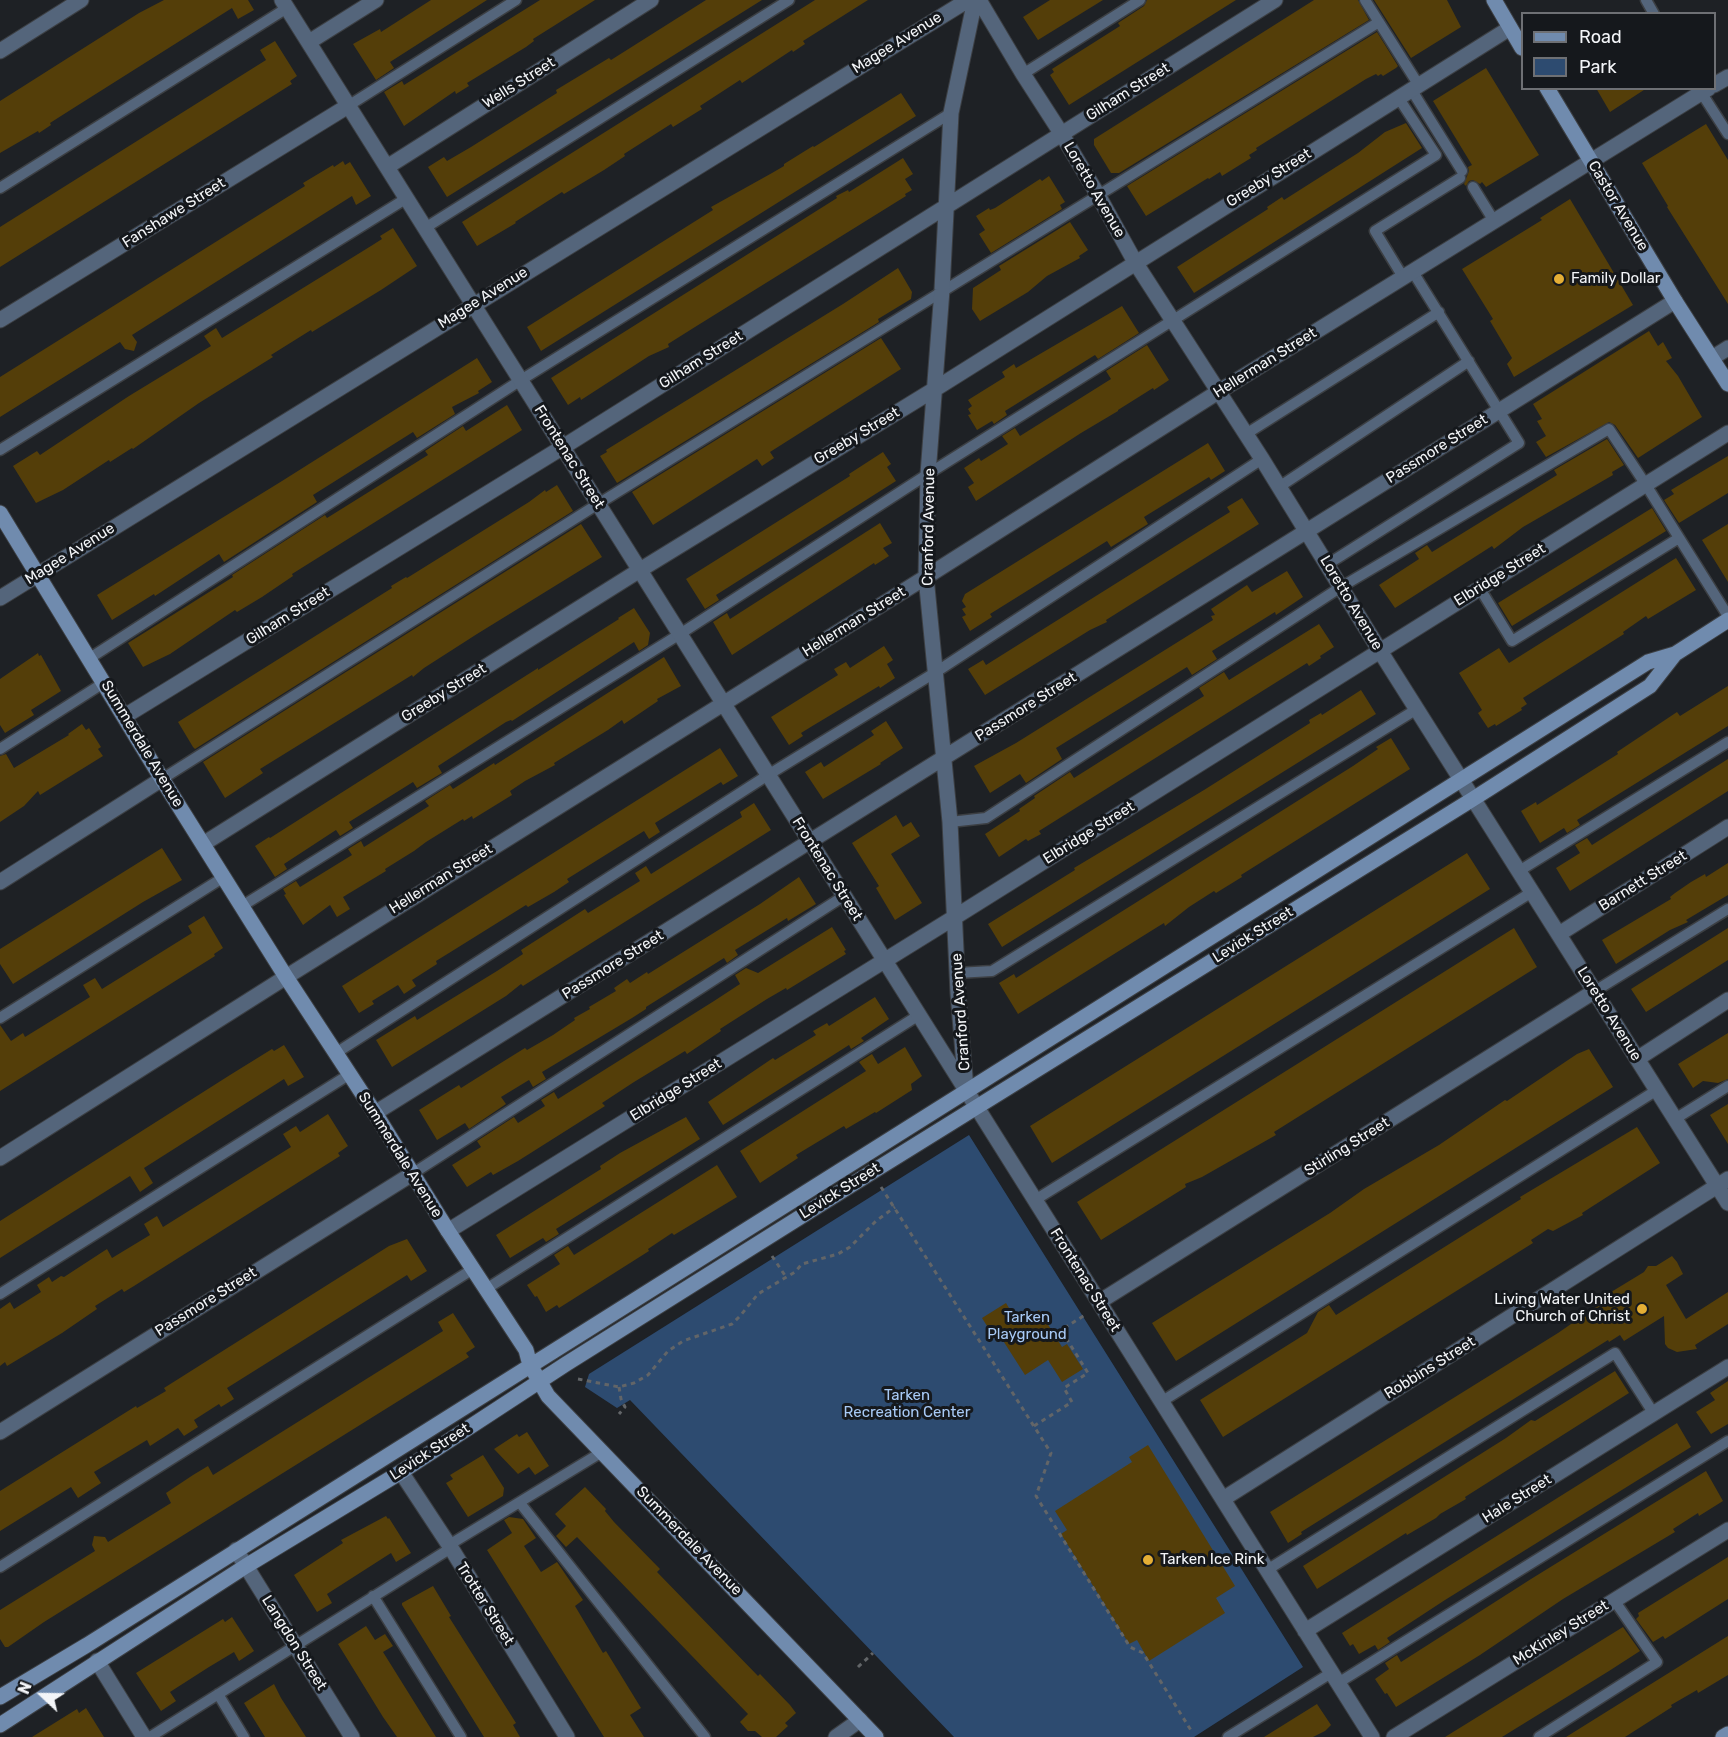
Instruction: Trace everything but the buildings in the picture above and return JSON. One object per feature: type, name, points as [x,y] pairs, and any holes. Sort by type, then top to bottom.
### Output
[{"type":"main road","points":[[1494,0],[1521,46]]},
{"type":"main road","name":"Castor Avenue","points":[[1548,90],[1675,301],[1728,384]]},
{"type":"main road","name":"Summerdale Avenue","points":[[0,513],[162,779],[375,1113],[447,1231],[526,1350],[530,1365],[548,1396],[876,1737]]},
{"type":"main road","name":"Levick Street","points":[[0,1697],[87,1645],[1648,663],[1675,654],[1728,618]]},
{"type":"main road","name":"Levick Street","points":[[0,1725],[246,1566],[401,1472],[540,1381],[1473,799],[1650,686],[1675,654]]},
{"type":"main road","points":[[1217,935],[1226,951]]},
{"type":"main road","points":[[1723,1737],[1728,1734]]},
{"type":"street","points":[[0,51],[81,0]]},
{"type":"street","points":[[309,42],[376,0]]},
{"type":"street","name":"Wells Street","points":[[387,166],[651,0]]},
{"type":"street","name":"Magee Avenue","points":[[0,598],[968,0]]},
{"type":"street","name":"Loretto Avenue","points":[[977,0],[1061,133],[1135,262],[1280,487],[1461,781],[1675,1119],[1722,1182],[1728,1203]]},
{"type":"street","name":"Cranford Avenue","points":[[967,1092],[957,974],[945,758],[926,578],[928,474],[942,290],[951,113],[977,0]]},
{"type":"street","name":"Gilham Street","points":[[125,716],[563,447],[1275,0]]},
{"type":"street","name":"Frontenac Street","points":[[285,4],[1371,1737]]},
{"type":"street","name":"Greeby Street","points":[[203,844],[1510,28]]},
{"type":"street","name":"Hellerman Street","points":[[0,1158],[286,976],[926,578],[1218,392],[1704,90]]},
{"type":"street","name":"Fanshawe Street","points":[[0,320],[348,106]]},
{"type":"street","name":"Passmore Street","points":[[375,1113],[1675,301]]},
{"type":"street","points":[[1712,358],[1728,348]]},
{"type":"street","name":"Elbridge Street","points":[[447,1231],[955,917],[1728,433]]},
{"type":"street","points":[[0,882],[162,779]]},
{"type":"street","name":"Barnett Street","points":[[1559,934],[1728,827]]},
{"type":"street","name":"Stirling Street","points":[[1099,1302],[1595,991]]},
{"type":"street","points":[[1637,1059],[1728,1000]]},
{"type":"street","name":"Passmore Street","points":[[0,1432],[412,1173]]},
{"type":"street","name":"Robbins Street","points":[[1222,1499],[1722,1182]]},
{"type":"street","name":"Hale Street","points":[[1305,1631],[1728,1367]]},
{"type":"street","name":"Trotter Street","points":[[401,1472],[567,1737]]},
{"type":"street","name":"McKinley Street","points":[[1394,1737],[1728,1530]]},
{"type":"street","name":"Langdon Street","points":[[236,1550],[352,1737]]},
{"type":"street","points":[[97,1661],[144,1737]]},
{"type":"street","points":[[836,1737],[860,1720]]},
{"type":"lane","points":[[348,106],[516,0]]},
{"type":"lane","points":[[425,228],[789,0]]},
{"type":"lane","points":[[1023,74],[1140,0]]},
{"type":"lane","points":[[242,906],[680,634],[928,474],[1436,155],[1379,22],[1365,0]]},
{"type":"lane","points":[[0,188],[285,4]]},
{"type":"lane","points":[[162,779],[942,290],[1379,22]]},
{"type":"lane","points":[[1328,564],[1520,443],[1438,312],[1375,231],[1461,174],[1409,90]]},
{"type":"lane","points":[[1706,90],[1728,134]]},
{"type":"lane","points":[[90,658],[521,380],[951,113]]},
{"type":"lane","points":[[1473,188],[1494,221]]},
{"type":"lane","points":[[0,450],[406,198]]},
{"type":"lane","points":[[1246,434],[1438,312]]},
{"type":"lane","points":[[1280,487],[1469,361]]},
{"type":"lane","points":[[950,822],[986,818],[1341,587],[1609,429],[1646,484],[1728,618]]},
{"type":"lane","points":[[336,1053],[768,775],[936,672],[1262,459]]},
{"type":"lane","points":[[1479,588],[1512,641],[1679,538]]},
{"type":"lane","points":[[0,749],[105,682]]},
{"type":"lane","points":[[957,974],[992,971],[1417,709]]},
{"type":"lane","points":[[1519,871],[1728,742]]},
{"type":"lane","points":[[0,1018],[224,877]]},
{"type":"lane","points":[[1035,1200],[1532,892]]},
{"type":"lane","points":[[412,1173],[844,896]]},
{"type":"lane","points":[[1595,991],[1728,909]]},
{"type":"lane","points":[[486,1289],[919,1015]]},
{"type":"lane","points":[[0,1294],[350,1074]]},
{"type":"lane","points":[[1675,1119],[1728,1086]]},
{"type":"lane","points":[[1161,1402],[1657,1090]]},
{"type":"lane","points":[[0,1567],[473,1269]]},
{"type":"lane","points":[[1267,1570],[1615,1353],[1654,1414]]},
{"type":"lane","points":[[1228,1737],[1334,1678],[1728,1441]]},
{"type":"lane","points":[[150,1737],[602,1452]]},
{"type":"lane","points":[[520,1503],[705,1737]]},
{"type":"lane","points":[[373,1596],[461,1737]]},
{"type":"lane","points":[[1539,1737],[1657,1662],[1614,1600]]},
{"type":"lane","points":[[218,1694],[244,1737]]},
{"type":"path","points":[[881,1186],[1051,1453],[1036,1496],[1130,1647],[1143,1653],[1192,1732]]},
{"type":"path","points":[[578,1379],[619,1387],[634,1383],[648,1375],[668,1351],[683,1341],[732,1324],[758,1294],[802,1264],[838,1254],[850,1247],[876,1221],[895,1207]]},
{"type":"path","points":[[772,1256],[786,1277]]},
{"type":"path","points":[[1034,1426],[1072,1402],[1064,1388],[1088,1373],[1061,1330],[1085,1315]]},
{"type":"path","points":[[619,1387],[625,1407],[620,1414]]},
{"type":"path","points":[[858,1667],[873,1653]]},
{"type":"green space","name":"Tarken Recreation Center","points":[[969,1135],[1303,1667],[1194,1737],[954,1737],[630,1400],[617,1408],[585,1387],[589,1374]]},
{"type":"place","name":"Family Dollar","points":[[1559,279]]},
{"type":"place","name":"Living Water United Church of Christ","points":[[1642,1309]]},
{"type":"place","name":"Tarken Ice Rink","points":[[1148,1560]]},
{"type":"park label","name":"Tarken Playground","points":[[1027,1326]]}]
